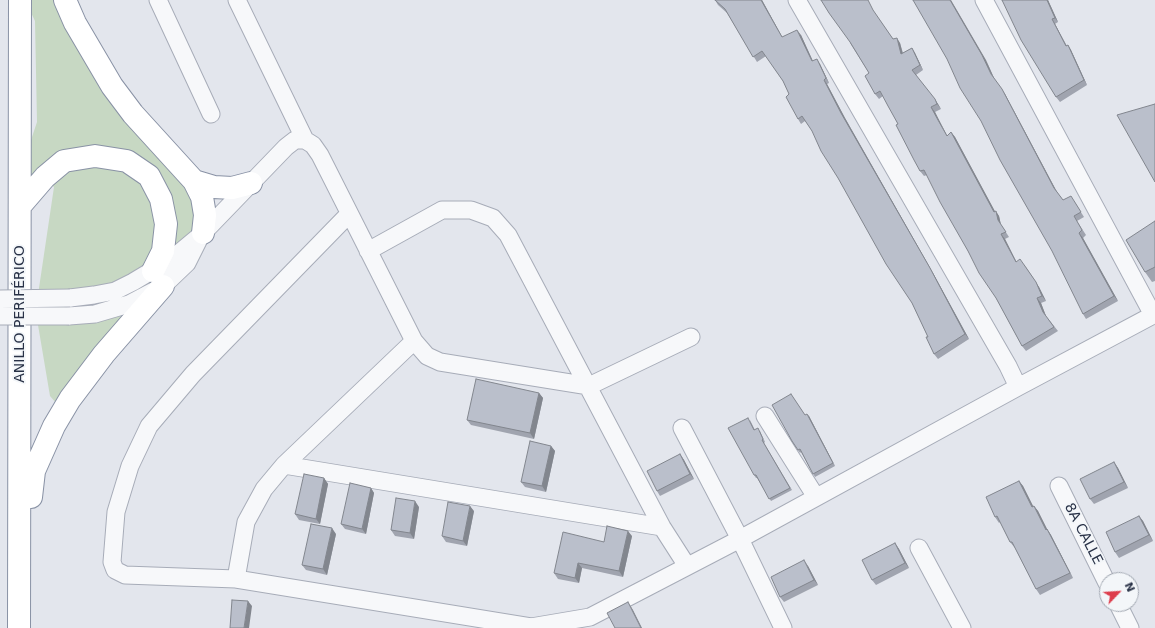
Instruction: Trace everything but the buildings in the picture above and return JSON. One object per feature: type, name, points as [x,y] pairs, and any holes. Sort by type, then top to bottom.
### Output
[{"type":"highway","name":"ANILLO PERIFÉRICO","points":[[18,628],[20,0]]},
{"type":"highway","points":[[65,0],[75,23],[112,86],[133,114],[194,181],[202,197],[205,215],[202,233]]},
{"type":"highway","points":[[19,574],[26,542],[34,471],[54,426],[70,399],[158,279],[166,224],[161,199],[149,176],[127,161],[95,156],[64,161],[44,177],[20,206]]},
{"type":"highway","points":[[194,181],[214,187],[232,188],[251,183]]},
{"type":"street","points":[[158,0],[211,114]]},
{"type":"street","points":[[237,0],[305,140]]},
{"type":"street","points":[[797,0],[1008,366],[1018,387]]},
{"type":"street","points":[[349,214],[193,374],[149,426],[130,466],[116,512],[112,562],[115,570],[125,575],[236,579],[531,626],[590,617],[740,539],[1154,314],[984,0]]},
{"type":"street","points":[[0,316],[69,316],[95,314],[128,304],[158,279],[173,258],[202,233],[286,146],[295,140],[305,140],[313,145],[320,155],[414,341],[427,356],[440,362],[589,386],[691,337]]},
{"type":"street","points":[[368,251],[442,210],[471,210],[493,218],[508,235],[589,386],[662,527],[687,566]]},
{"type":"street","points":[[0,299],[70,298],[94,295],[115,291],[158,279]]},
{"type":"street","points":[[236,579],[246,522],[264,489],[284,465],[414,341]]},
{"type":"street","points":[[765,416],[816,497]]},
{"type":"street","points":[[682,428],[740,539],[783,628]]},
{"type":"street","points":[[284,465],[662,527]]},
{"type":"street","name":"8A CALLE","points":[[1059,486],[1102,572]]},
{"type":"street","points":[[919,548],[962,628]]},
{"type":"street","points":[[1122,612],[1130,628]]},
{"type":"green space","points":[[25,0],[65,0],[205,215],[63,411],[50,396],[38,325],[39,288],[54,187],[44,177],[20,173],[37,122],[35,21]]}]
